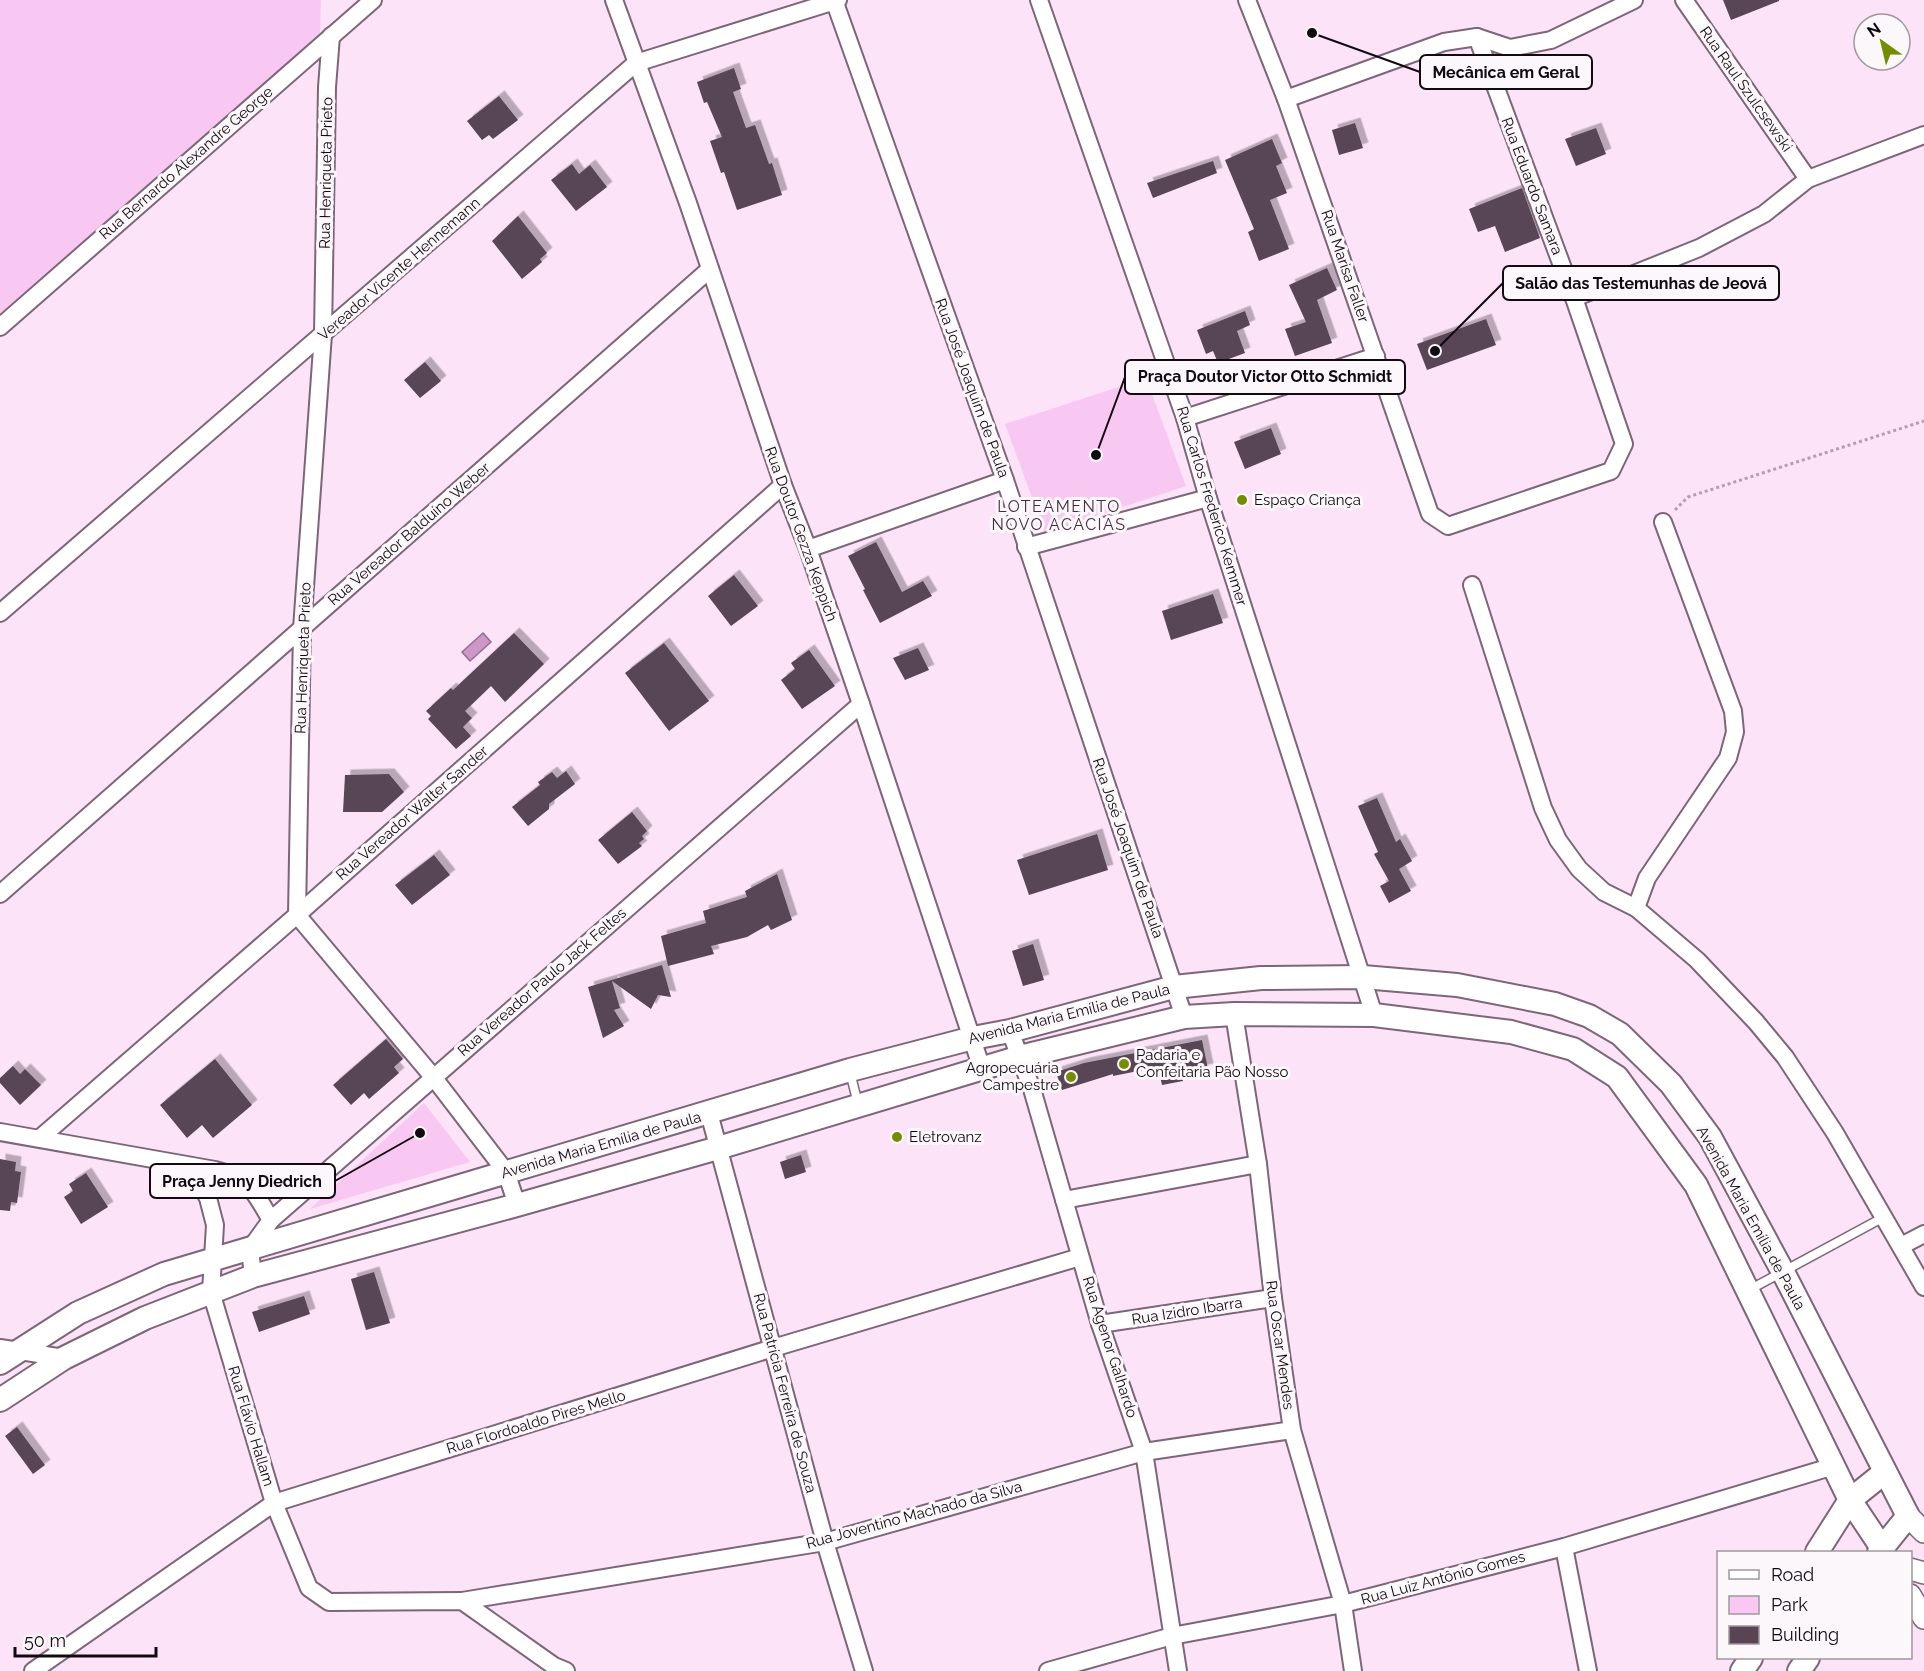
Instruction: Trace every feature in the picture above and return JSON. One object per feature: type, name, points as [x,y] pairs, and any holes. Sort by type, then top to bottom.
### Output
[{"type":"main road","name":"Avenida Maria Emília de Paula","points":[[6,1354],[78,1313],[164,1274],[850,1070],[973,1038],[1010,1031],[1174,987],[1261,978],[1363,977],[1456,985],[1555,1004],[1588,1016],[1620,1034],[1671,1084],[1710,1137],[1783,1272],[1908,1516]]},
{"type":"main road","name":"Avenida Maria Emília de Paula","points":[[0,1400],[64,1358],[145,1318],[253,1276],[718,1148],[1020,1057],[1184,1017],[1234,1014],[1374,1015],[1511,1032],[1573,1049],[1617,1077],[1696,1185],[1850,1500],[1884,1551]]},
{"type":"main road","points":[[1819,1551],[1850,1500],[1885,1472]]},
{"type":"main road","points":[[1884,1551],[1908,1516]]},
{"type":"street","name":"Rua Bernardo Alexandre George","points":[[0,327],[373,0]]},
{"type":"street","name":"Rua Doutor Gezza Keppich","points":[[614,0],[710,269],[783,485],[808,549],[982,1069]]},
{"type":"street","name":"Vereador Vicente Hennemann","points":[[0,613],[636,63],[836,0]]},
{"type":"street","name":"Rua José Joaquim de Paula","points":[[836,0],[1005,480],[1184,1017]]},
{"type":"street","name":"Rua Carlos Frederico Kemmer","points":[[1039,0],[1185,418],[1208,498],[1374,1015]]},
{"type":"street","name":"Rua Marisa Faller","points":[[1246,0],[1286,99],[1430,514],[1448,526]]},
{"type":"street","points":[[1286,99],[1444,42],[1477,38],[1510,48],[1551,40],[1634,0]]},
{"type":"street","name":"Rua Raul Szulcsewski","points":[[1684,0],[1808,179]]},
{"type":"street","name":"Rua Henriqueta Prieto","points":[[297,915],[302,629],[323,334],[327,87],[331,36]]},
{"type":"street","name":"Rua Eduardo Samara","points":[[1448,526],[1611,471],[1624,444],[1574,298],[1477,38]]},
{"type":"street","points":[[1574,298],[1708,243],[1764,214],[1808,179],[1924,135]]},
{"type":"street","name":"Rua Vereador Balduíno Weber","points":[[0,894],[710,269]]},
{"type":"street","points":[[1185,418],[1376,356]]},
{"type":"street","points":[[808,549],[1005,480]]},
{"type":"street","name":"Rua Vereador Walter Sander","points":[[40,1138],[297,915],[783,485]]},
{"type":"street","points":[[1026,547],[1208,498]]},
{"type":"street","points":[[1636,908],[1647,878],[1728,758],[1735,732],[1733,711],[1663,522]]},
{"type":"street","points":[[1472,585],[1543,808],[1558,840],[1579,869],[1604,892],[1636,908],[1726,988],[1778,1048],[1829,1123],[1924,1287]]},
{"type":"street","name":"Rua Vereador Paulo Jack Feltes","points":[[250,1249],[271,1220],[861,704]]},
{"type":"street","points":[[297,915],[434,1078],[506,1173],[517,1205]]},
{"type":"street","name":"Rua Oscar Mendes","points":[[1234,1014],[1258,1164],[1273,1298],[1292,1430],[1343,1604],[1353,1671]]},
{"type":"street","name":"Rua Agenor Galhardo","points":[[1010,1031],[1032,1089],[1100,1324],[1144,1452],[1178,1671]]},
{"type":"street","name":"Rua Patrícia Ferreira de Souza","points":[[708,1113],[825,1542],[864,1671]]},
{"type":"street","points":[[0,1132],[234,1175],[251,1187],[271,1220]]},
{"type":"street","points":[[1064,1200],[1258,1164]]},
{"type":"street","name":"Rua Flávio Hallam","points":[[190,1166],[213,1212],[215,1225],[211,1292],[274,1503],[309,1588]]},
{"type":"street","points":[[1900,1246],[1924,1234]]},
{"type":"street","points":[[250,1249],[253,1276]]},
{"type":"street","name":"Rua Flordoaldo Pires Mello","points":[[33,1671],[274,1503],[773,1348],[1080,1257]]},
{"type":"street","name":"Rua Izidro Ibarra","points":[[1100,1324],[1273,1298]]},
{"type":"street","points":[[6,1354],[64,1358]]},
{"type":"street","name":"Rua Joventino Machado da Silva","points":[[309,1588],[329,1602],[462,1601],[825,1542],[1144,1452],[1292,1430]]},
{"type":"street","name":"Rua Luiz Antônio Gomes","points":[[1048,1671],[1172,1636],[1343,1604],[1563,1547],[1834,1466]]},
{"type":"street","points":[[1908,1516],[1924,1532]]},
{"type":"street","points":[[1563,1547],[1588,1671]]},
{"type":"street","points":[[1912,1597],[1924,1618]]},
{"type":"street","points":[[462,1601],[560,1668]]},
{"type":"street","points":[[536,1671],[560,1668]]},
{"type":"lane","points":[[850,1070],[859,1107]]},
{"type":"lane","points":[[1748,1290],[1884,1217]]},
{"type":"path","points":[[1663,522],[1688,497],[1924,420]]},
{"type":"green space","points":[[0,0],[321,0],[320,36],[0,319]]},
{"type":"green space","points":[[1146,378],[1186,486],[1045,533],[1005,424]]},
{"type":"green space","points":[[424,1103],[470,1162],[310,1209]]},
{"type":"shaded area","points":[[483,633],[491,642],[470,661],[462,652]]},
{"type":"building","points":[[1723,0],[1779,0],[1779,1],[1731,20]]},
{"type":"building","points":[[734,68],[741,89],[733,92],[746,128],[755,125],[769,164],[772,163],[782,195],[737,210],[710,141],[722,137],[707,102],[704,103],[697,82]]},
{"type":"building","points":[[499,96],[518,120],[493,139],[489,135],[482,140],[467,121]]},
{"type":"building","points":[[1355,123],[1363,148],[1339,155],[1332,130]]},
{"type":"building","points":[[1596,128],[1606,154],[1576,166],[1565,139]]},
{"type":"building","points":[[1272,139],[1282,163],[1276,166],[1287,193],[1270,200],[1289,249],[1259,261],[1248,232],[1254,229],[1225,160]]},
{"type":"building","points":[[1213,161],[1217,173],[1153,198],[1147,183]]},
{"type":"building","points":[[572,164],[579,174],[590,165],[607,187],[576,211],[551,180]]},
{"type":"building","points":[[1522,188],[1540,238],[1505,252],[1495,226],[1478,232],[1469,209]]},
{"type":"building","points":[[518,216],[547,253],[540,259],[542,262],[522,279],[492,241]]},
{"type":"building","points":[[1327,268],[1337,290],[1317,300],[1332,343],[1295,356],[1285,329],[1306,322],[1289,285]]},
{"type":"building","points":[[1245,311],[1250,325],[1237,331],[1245,353],[1218,363],[1213,351],[1206,354],[1197,330]]},
{"type":"building","points":[[1486,319],[1496,345],[1427,370],[1417,344]]},
{"type":"building","points":[[425,362],[441,381],[420,398],[404,380]]},
{"type":"building","points":[[1271,428],[1281,454],[1245,469],[1234,442]]},
{"type":"building","points":[[876,542],[902,592],[923,581],[932,596],[880,623],[848,556]]},
{"type":"building","points":[[734,575],[758,606],[731,626],[708,596]]},
{"type":"building","points":[[1213,594],[1223,623],[1171,640],[1162,611]]},
{"type":"building","points":[[514,633],[544,664],[505,702],[491,686],[465,711],[472,718],[463,727],[471,736],[456,749],[428,719],[431,716],[426,711],[451,688],[453,690]]},
{"type":"building","points":[[664,643],[709,701],[669,731],[625,673]]},
{"type":"building","points":[[918,648],[929,670],[905,680],[893,658]]},
{"type":"building","points":[[809,650],[835,686],[802,709],[781,680],[795,669],[791,663]]},
{"type":"building","points":[[566,771],[575,784],[549,804],[549,809],[528,826],[512,807],[540,785],[538,782],[552,772],[557,778]]},
{"type":"building","points":[[389,774],[404,792],[382,812],[343,812],[345,775]]},
{"type":"building","points":[[1377,798],[1396,842],[1400,839],[1412,861],[1399,869],[1411,891],[1389,903],[1380,886],[1389,881],[1374,854],[1378,852],[1358,806]]},
{"type":"building","points":[[632,812],[647,831],[642,836],[644,839],[639,843],[642,846],[618,864],[598,840]]},
{"type":"building","points":[[1097,834],[1108,870],[1029,895],[1017,860]]},
{"type":"building","points":[[434,855],[450,875],[412,905],[395,885]]},
{"type":"building","points":[[777,874],[792,920],[771,930],[768,925],[747,937],[711,946],[714,954],[668,966],[661,936],[706,923],[703,911],[747,897],[745,891]]},
{"type":"building","points":[[1033,944],[1044,980],[1023,986],[1012,951]]},
{"type":"building","points":[[662,965],[671,997],[658,995],[651,1009],[612,981],[620,1008],[614,1010],[624,1026],[603,1038],[588,987]]},
{"type":"building","points":[[386,1039],[403,1059],[394,1067],[399,1073],[369,1099],[364,1093],[351,1105],[333,1085]]},
{"type":"building","points":[[1202,1040],[1208,1069],[1182,1074],[1183,1081],[1162,1085],[1158,1067],[1113,1076],[1113,1074],[1062,1090],[1056,1072],[1084,1063]]},
{"type":"building","points":[[215,1059],[252,1105],[213,1138],[202,1125],[187,1138],[160,1105]]},
{"type":"building","points":[[13,1066],[20,1074],[25,1069],[41,1085],[20,1105],[0,1083],[0,1078]]},
{"type":"building","points":[[801,1155],[806,1172],[785,1179],[780,1162]]},
{"type":"building","points":[[0,1159],[16,1162],[15,1171],[21,1172],[17,1203],[11,1202],[10,1211],[0,1210]]},
{"type":"building","points":[[86,1173],[108,1207],[81,1224],[64,1197],[73,1191],[69,1184]]},
{"type":"building","points":[[374,1272],[390,1323],[366,1330],[351,1279]]},
{"type":"building","points":[[304,1296],[310,1314],[259,1332],[252,1312]]},
{"type":"building","points":[[17,1427],[45,1465],[33,1474],[5,1436]]},
{"type":"place","name":"Mecânica em Geral","points":[[1312,33]]},
{"type":"place","name":"Salão das Testemunhas de Jeová","points":[[1435,351]]},
{"type":"place","name":"Praça Doutor Victor Otto Schmidt","points":[[1096,455]]},
{"type":"place","name":"Espaço Criança","points":[[1242,500]]},
{"type":"place","name":"Padaria e Confeitaria Pão Nosso","points":[[1124,1064]]},
{"type":"place","name":"Agropecuária Campestre","points":[[1071,1077]]},
{"type":"place","name":"Praça Jenny Diedrich","points":[[420,1133]]},
{"type":"place","name":"Eletrovanz","points":[[897,1137]]},
{"type":"district","name":"LOTEAMENTO NOVO ACÁCIAS","points":[[1059,515]]}]
